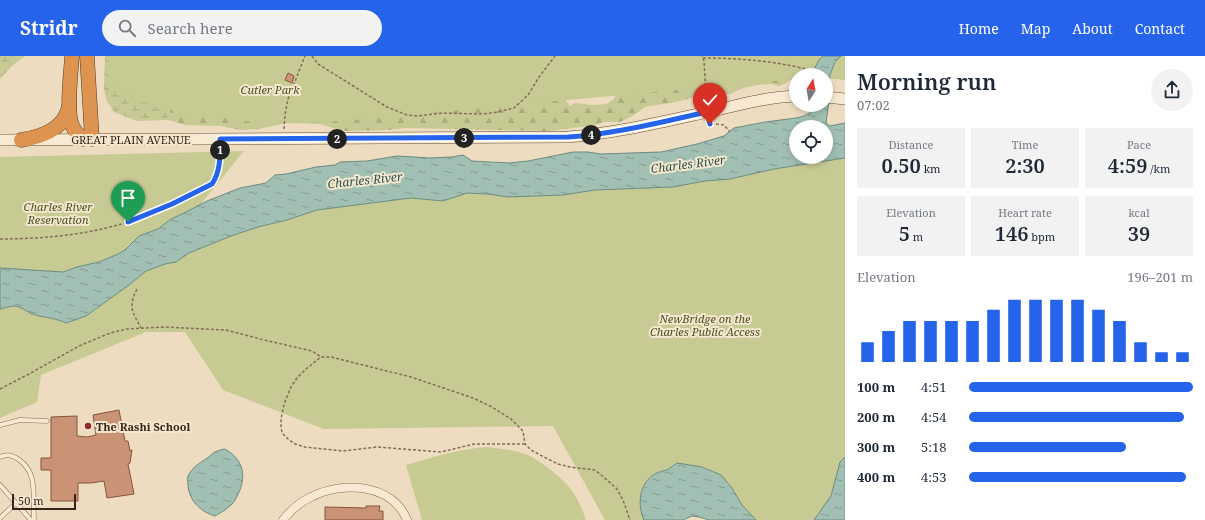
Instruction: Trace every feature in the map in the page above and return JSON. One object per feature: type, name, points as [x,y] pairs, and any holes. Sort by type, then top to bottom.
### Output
[{"type":"highway","points":[[72,56],[70,104],[71,123],[76,132],[88,139]]},
{"type":"highway","points":[[87,56],[88,139]]},
{"type":"highway","points":[[21,140],[40,135],[57,127],[64,119],[70,104]]},
{"type":"main road","name":"GREAT PLAIN AVENUE","points":[[0,140],[568,137],[612,132],[760,100],[789,97]]},
{"type":"street","points":[[283,520],[293,508],[310,497],[326,491],[350,487],[374,491],[388,497],[400,507],[407,520]]},
{"type":"lane","points":[[707,112],[710,124]]},
{"type":"lane","points":[[0,425],[20,420],[47,420]]},
{"type":"lane","points":[[0,457],[8,454],[15,457],[30,473],[33,484],[34,520]]},
{"type":"lane","points":[[0,485],[31,520]]},
{"type":"lane","points":[[0,518],[16,503]]},
{"type":"path","points":[[282,139],[288,99],[305,56]]},
{"type":"path","points":[[312,56],[318,64],[387,107],[407,116],[442,113],[480,114],[493,113],[514,108],[528,95],[539,77],[555,56]]},
{"type":"path","points":[[693,115],[693,105],[705,100],[706,94],[702,57],[763,61],[788,64],[803,68]]},
{"type":"path","points":[[710,124],[724,125],[730,132]]},
{"type":"path","points":[[0,239],[36,238],[97,230],[128,222],[172,204],[212,184],[215,180],[219,168],[220,139]]},
{"type":"path","points":[[137,289],[131,308],[141,328]]},
{"type":"path","points":[[0,389],[79,346],[110,333],[127,329],[164,327],[226,330],[312,351],[321,357],[331,357],[411,376],[474,398],[511,419],[523,431],[526,444],[531,450],[558,464],[595,470],[616,489],[630,520]]},
{"type":"path","points":[[321,357],[297,378],[291,387],[284,404],[281,419],[282,433],[288,440],[295,444],[305,447],[343,451],[377,446],[441,452],[474,444],[526,444]]},
{"type":"green space","points":[[0,56],[25,56],[12,66],[0,79]]},
{"type":"green space","points":[[105,56],[171,56],[174,91],[168,120],[137,121],[114,112],[106,99],[104,88]]},
{"type":"green space","name":"Cutler Park","points":[[110,56],[845,56],[845,80],[833,79],[833,68],[789,68],[789,80],[330,122],[266,124],[158,108],[110,87]]},
{"type":"green space","points":[[534,56],[570,106],[575,103],[592,105],[606,104],[613,100],[621,88],[809,56],[801,68],[789,68],[789,81],[779,86],[771,84],[759,85],[743,88],[730,94],[703,95],[676,102],[645,107],[631,117],[620,122],[603,122],[596,125],[550,131],[405,128],[347,131],[338,130],[321,124],[287,123],[258,129],[240,130],[221,126],[185,125],[168,120],[174,91]]},
{"type":"green space","name":"Charles River Reservation","points":[[244,151],[200,205],[171,219],[158,229],[139,236],[125,250],[118,254],[99,262],[63,272],[0,268],[0,157]]},
{"type":"green space","name":"NewBridge on the Charles Public Access","points":[[845,158],[845,457],[840,462],[831,496],[814,520],[756,520],[742,505],[732,488],[721,475],[702,467],[677,463],[668,469],[654,474],[640,496],[640,505],[644,520],[605,520],[553,426],[324,429],[223,390],[185,332],[146,332],[41,375],[37,402],[0,418],[0,309],[15,306],[34,315],[66,323],[86,316],[146,271],[175,262],[189,253],[258,227],[287,220],[317,210],[411,198],[443,201],[467,193],[508,197],[563,195],[595,190],[673,187],[705,181],[730,179],[774,169],[806,164],[833,164],[833,160]]},
{"type":"green space","points":[[487,447],[519,452],[534,458],[545,466],[566,483],[572,490],[586,520],[422,520],[406,465],[456,451]]},
{"type":"water","points":[[823,56],[841,56],[835,62],[833,68],[815,68]]},
{"type":"water","name":"Charles River","points":[[827,112],[826,120],[789,120],[789,164],[806,164],[774,169],[730,179],[705,181],[673,187],[595,190],[563,195],[508,197],[467,193],[443,201],[411,198],[317,210],[231,236],[189,253],[176,262],[165,264],[146,271],[86,316],[66,323],[34,315],[15,306],[0,309],[0,268],[63,272],[99,262],[125,250],[139,236],[158,229],[171,219],[207,201],[240,188],[266,183],[275,175],[335,165],[340,162],[367,161],[397,156],[430,158],[463,155],[472,161],[509,163],[528,161],[573,152],[601,154],[661,152],[724,136],[734,128],[796,118],[810,113]]},
{"type":"water","points":[[845,123],[845,158],[833,160],[833,125]]},
{"type":"water","points":[[225,449],[237,459],[241,465],[243,478],[239,493],[233,503],[215,516],[205,512],[193,501],[189,491],[188,477],[198,464],[215,452]]},
{"type":"water","points":[[845,457],[845,520],[814,520],[831,496],[840,462]]},
{"type":"water","points":[[677,463],[702,467],[721,475],[732,488],[742,505],[756,520],[709,520],[692,516],[683,520],[644,520],[640,501],[646,483],[655,474],[667,470]]},
{"type":"building","points":[[288,73],[294,76],[292,83],[285,80]]},
{"type":"building","points":[[119,410],[125,441],[128,441],[130,451],[132,450],[130,463],[128,464],[134,494],[107,498],[104,481],[78,483],[78,501],[51,501],[51,470],[41,470],[41,458],[51,458],[51,417],[77,416],[77,436],[87,437],[96,435],[93,415]]},
{"type":"building","points":[[366,506],[380,506],[379,511],[383,511],[383,520],[325,520],[325,507],[366,508]]},
{"type":"place","name":"The Rashi School","points":[[88,426]]},
{"type":"route","points":[[128,222],[157,211],[207,188],[212,184],[218,174],[220,161],[220,139],[543,138],[588,136],[618,132],[707,112],[710,124]]}]
